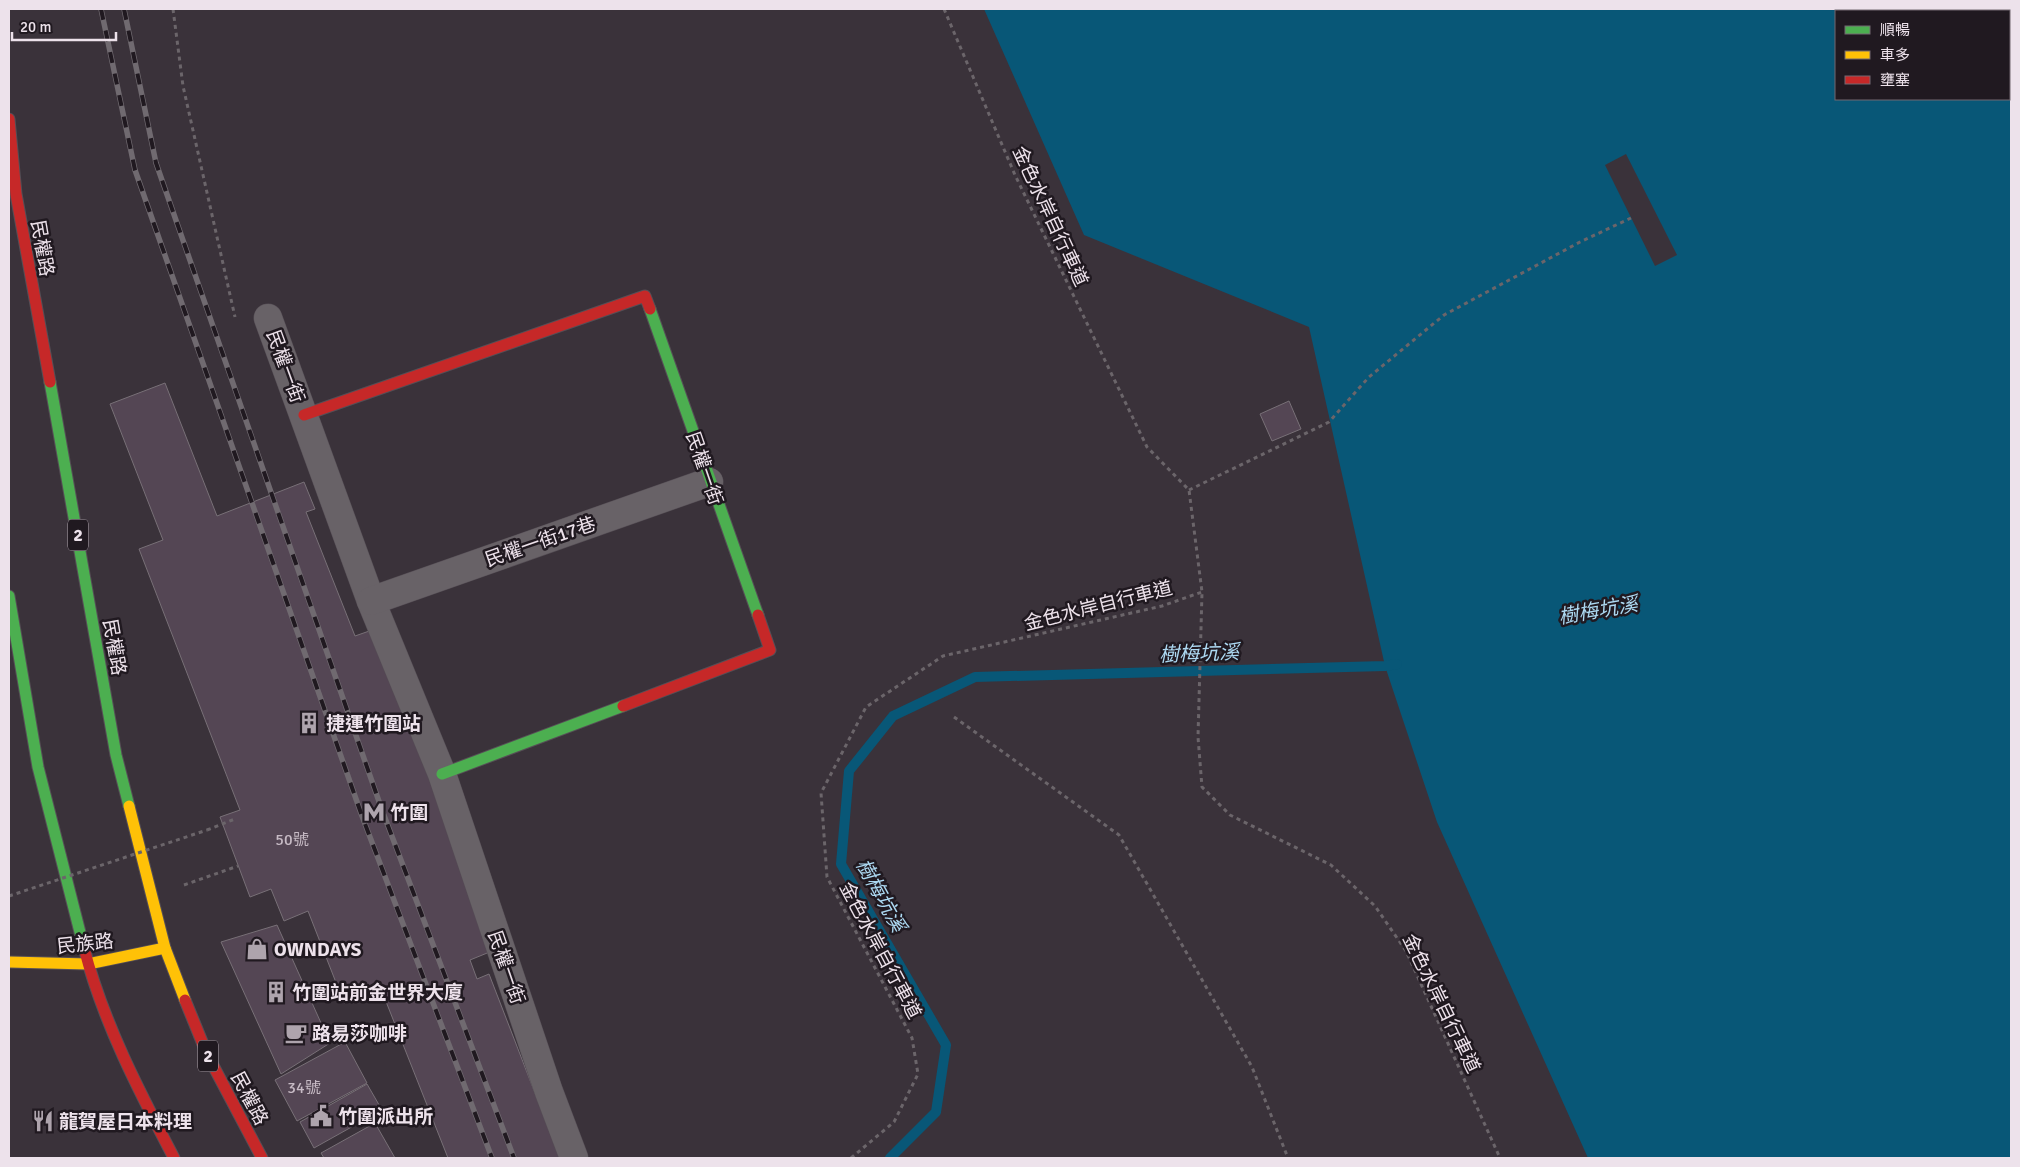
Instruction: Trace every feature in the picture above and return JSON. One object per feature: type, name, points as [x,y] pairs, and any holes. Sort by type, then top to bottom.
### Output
[{"type":"main road","name":"民權路","points":[[9,119],[16,194],[116,755],[164,948],[207,1054],[262,1158]]},
{"type":"main road","name":"民權一街","points":[[304,415],[646,296],[709,482],[770,650],[442,774]]},
{"type":"main road","points":[[9,596],[38,767],[88,964],[116,1038],[174,1158]]},
{"type":"main road","name":"民族路","points":[[9,962],[88,964],[164,948]]},
{"type":"street","name":"民權一街","points":[[268,318],[371,601],[442,774],[549,1092],[574,1158]]},
{"type":"street","name":"民權一街17巷","points":[[371,601],[709,482]]},
{"type":"path","name":"金色水岸自行車道","points":[[944,9],[1015,175],[1146,446],[1189,490],[1202,592],[1198,737],[1202,787],[1230,815],[1331,864],[1375,906],[1406,951],[1500,1158]]},
{"type":"path","points":[[1189,490],[1329,422],[1369,377],[1444,315],[1580,242],[1631,218]]},
{"type":"path","name":"金色水岸自行車道","points":[[851,1158],[894,1122],[918,1074],[912,1038],[827,878],[821,793],[866,707],[944,656],[1162,606],[1202,592]]},
{"type":"path","points":[[954,717],[1119,835],[1252,1067],[1288,1158]]},
{"type":"path","points":[[9,896],[235,819]]},
{"type":"path","points":[[184,885],[238,866]]},
{"type":"water","points":[[984,9],[2011,9],[2011,1158],[1588,1158],[1437,822],[1385,666],[1309,327],[1084,235]]},
{"type":"pier","points":[[1626,154],[1677,255],[1655,266],[1605,165]]},
{"type":"building","name":"捷運竹圍站","points":[[165,383],[217,516],[304,482],[315,509],[306,512],[355,636],[375,629],[497,949],[470,960],[477,979],[489,974],[557,1150],[566,1158],[448,1158],[383,994],[362,1002],[360,997],[344,1003],[308,911],[284,921],[271,889],[250,897],[220,817],[240,810],[139,549],[163,540],[110,404]]},
{"type":"building","points":[[1289,401],[1301,429],[1272,441],[1260,414]]},
{"type":"building","name":"竹圍站前金世界大廈","points":[[277,925],[330,1043],[281,1074],[221,942]]},
{"type":"building","points":[[345,1042],[367,1083],[297,1121],[275,1080]]},
{"type":"building","points":[[367,1084],[382,1110],[314,1148],[300,1122]]},
{"type":"building","points":[[375,1123],[395,1158],[324,1158],[321,1153]]},
{"type":"waterway","name":"樹梅坑溪","points":[[890,1158],[936,1112],[946,1045],[841,864],[849,771],[893,716],[975,677],[1385,666],[1397,664]]},
{"type":"railway","points":[[101,9],[135,170],[362,816],[492,1158]]},
{"type":"railway","points":[[124,9],[156,163],[382,810],[514,1158]]},
{"type":"traffic: fast","points":[[650,309],[758,615]]},
{"type":"traffic: fast","points":[[50,382],[116,755],[129,806]]},
{"type":"traffic: fast","points":[[9,596],[38,767],[84,948]]},
{"type":"traffic: fast","points":[[442,774],[623,706]]},
{"type":"traffic: slow","points":[[129,806],[165,948],[185,1000]]},
{"type":"traffic: slow","points":[[9,962],[88,964],[165,948]]},
{"type":"traffic: jam","points":[[9,119],[16,194],[50,382]]},
{"type":"traffic: jam","points":[[304,415],[645,296],[650,309]]},
{"type":"traffic: jam","points":[[623,706],[770,650],[758,615]]},
{"type":"traffic: jam","points":[[84,948],[101,1003],[123,1056],[174,1158]]},
{"type":"traffic: jam","points":[[185,1000],[207,1054],[262,1158]]},
{"type":"place","name":"捷運竹圍站","points":[[309,723]]},
{"type":"place","name":"竹圍","points":[[374,812]]},
{"type":"place","name":"OWNDAYS","points":[[257,949]]},
{"type":"place","name":"竹圍站前金世界大廈","points":[[276,992]]},
{"type":"place","name":"路易莎咖啡","points":[[296,1033]]},
{"type":"place","name":"竹圍派出所","points":[[321,1116]]},
{"type":"place","name":"龍賀屋日本料理","points":[[43,1121]]}]
